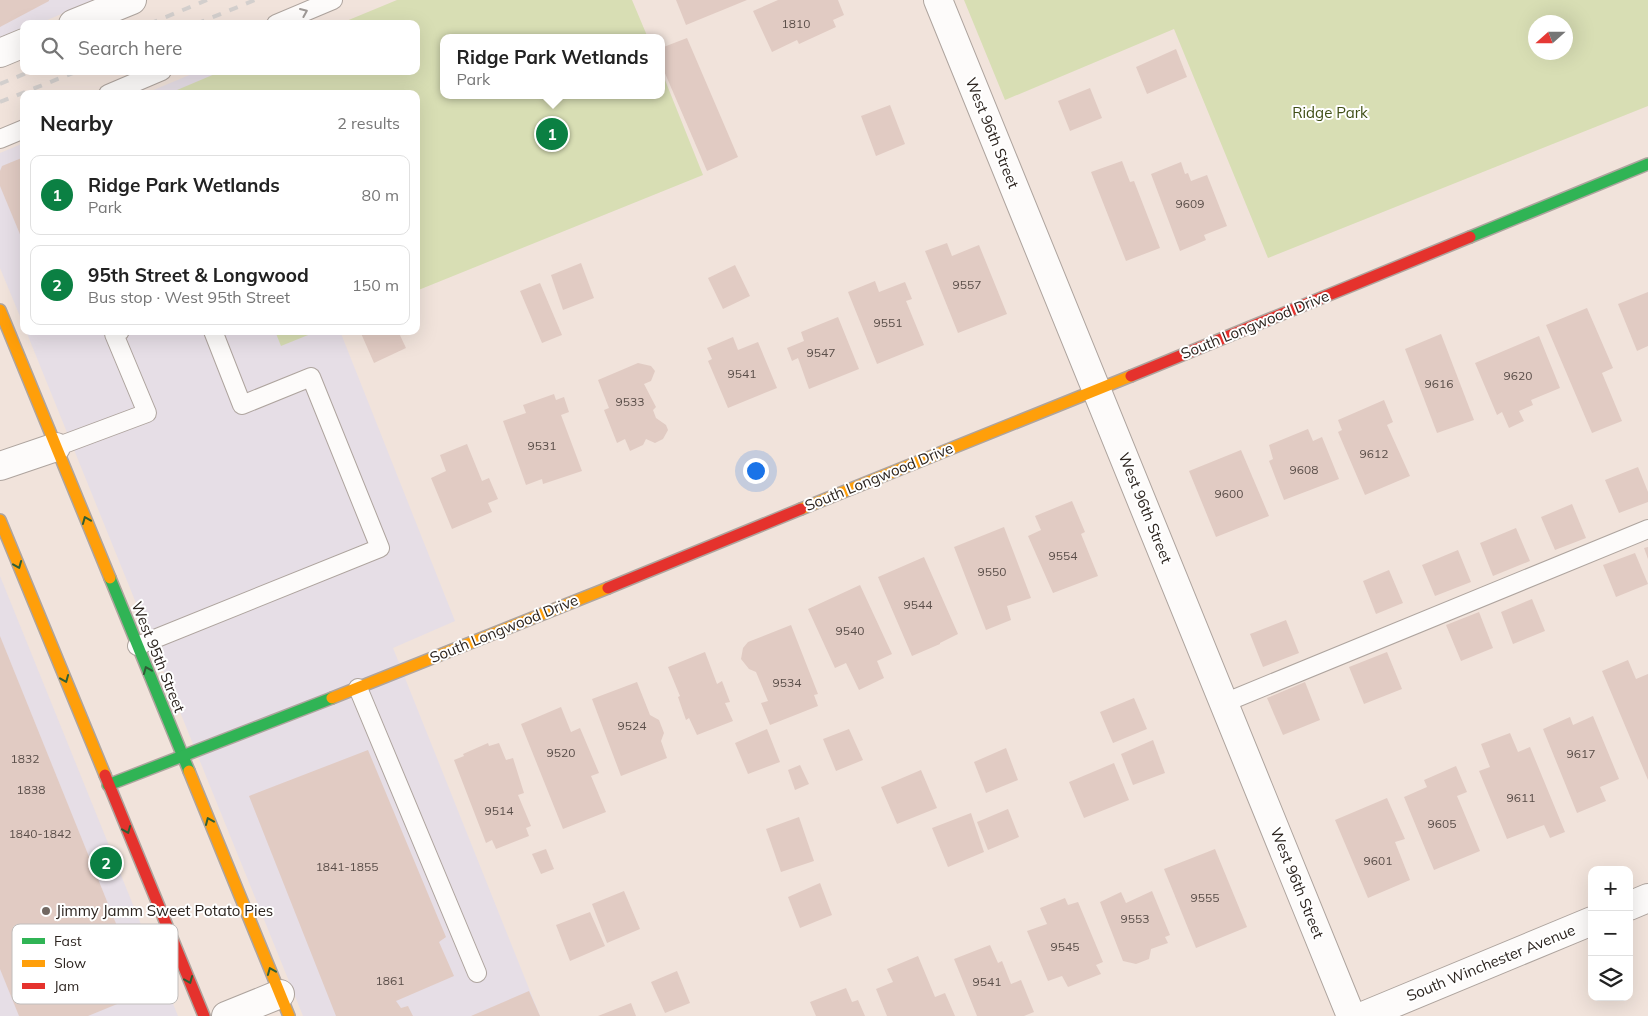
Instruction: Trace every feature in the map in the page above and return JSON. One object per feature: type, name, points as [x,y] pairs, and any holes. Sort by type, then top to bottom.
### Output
[{"type":"street","name":"West 96th Street","points":[[938,0],[1351,1016]]},
{"type":"street","points":[[82,20],[118,3]]},
{"type":"street","points":[[0,53],[20,45]]},
{"type":"street","name":"South Longwood Drive","points":[[108,785],[358,688],[1098,390],[1648,164]]},
{"type":"street","name":"West 95th Street","points":[[0,310],[284,1005]]},
{"type":"street","points":[[0,466],[56,447]]},
{"type":"street","points":[[0,520],[166,924]]},
{"type":"street","points":[[1633,904],[1648,898]]},
{"type":"street","name":"South Winchester Avenue","points":[[1362,1016],[1588,923]]},
{"type":"street","points":[[178,953],[204,1016]]},
{"type":"street","points":[[226,1016],[284,1005]]},
{"type":"lane","points":[[286,20],[333,0]]},
{"type":"lane","points":[[117,90],[153,75]]},
{"type":"lane","points":[[0,139],[20,131]]},
{"type":"lane","points":[[56,447],[147,414],[114,335]]},
{"type":"lane","points":[[137,646],[380,548],[311,377],[242,405],[215,335]]},
{"type":"lane","points":[[1224,703],[1648,529]]},
{"type":"lane","points":[[358,688],[477,973]]},
{"type":"shaded area","points":[[0,0],[94,0],[47,20],[20,20],[20,32],[0,40]]},
{"type":"shaded area","points":[[189,75],[240,75],[245,90],[154,90]]},
{"type":"shaded area","points":[[20,145],[20,316],[0,268],[0,153]]},
{"type":"shaded area","points":[[28,335],[342,335],[455,621],[393,648],[540,1016],[303,1016]]},
{"type":"shaded area","points":[[0,576],[141,924],[12,924],[12,1004],[173,1004],[178,1016],[0,1016]]},
{"type":"green space","points":[[397,0],[632,0],[646,34],[440,34],[440,99],[665,99],[665,80],[703,175],[420,289],[420,90],[177,90],[213,75],[420,75],[420,20],[349,20]]},
{"type":"green space","name":"Ridge Park","points":[[964,0],[1648,0],[1648,106],[1268,258],[1174,29],[1005,100]]},
{"type":"green space","points":[[277,335],[308,335],[281,346]]},
{"type":"building","points":[[0,0],[49,0],[49,1],[0,27]]},
{"type":"building","points":[[676,0],[747,0],[686,25]]},
{"type":"building","points":[[778,0],[838,0],[844,15],[833,20],[836,27],[799,44],[797,40],[772,52],[753,11]]},
{"type":"building","points":[[687,38],[738,157],[707,171],[665,73],[665,46]]},
{"type":"building","points":[[1176,49],[1187,77],[1147,94],[1136,67]]},
{"type":"building","points":[[1090,88],[1102,118],[1070,131],[1058,101]]},
{"type":"building","points":[[890,105],[905,144],[876,156],[861,116]]},
{"type":"building","points":[[20,159],[20,234],[0,186],[2,166]]},
{"type":"building","points":[[1122,161],[1130,182],[1134,181],[1160,248],[1126,261],[1091,172]]},
{"type":"building","points":[[1181,162],[1185,174],[1188,173],[1191,181],[1207,175],[1227,226],[1204,235],[1206,240],[1180,251],[1151,174]]},
{"type":"building","points":[[947,243],[952,256],[979,245],[1007,314],[958,333],[925,251]]},
{"type":"building","points":[[581,263],[594,298],[563,310],[551,275]]},
{"type":"building","points":[[735,265],[750,296],[723,309],[708,278]]},
{"type":"building","points":[[875,281],[879,292],[905,282],[912,299],[906,301],[924,345],[877,364],[848,292]]},
{"type":"building","points":[[540,283],[562,335],[542,343],[520,291]]},
{"type":"building","points":[[1648,292],[1648,346],[1637,351],[1618,304]]},
{"type":"building","points":[[1587,308],[1613,368],[1602,373],[1622,421],[1592,433],[1546,325]]},
{"type":"building","points":[[838,317],[859,369],[809,389],[798,358],[792,361],[787,348],[804,341],[801,332]]},
{"type":"building","points":[[1441,334],[1474,420],[1437,433],[1405,349]]},
{"type":"building","points":[[362,335],[400,335],[406,348],[374,363]]},
{"type":"building","points":[[1539,336],[1560,388],[1531,400],[1533,405],[1519,411],[1524,421],[1509,428],[1502,412],[1497,415],[1475,363]]},
{"type":"building","points":[[733,337],[738,350],[758,342],[777,388],[728,408],[708,361],[712,359],[707,348]]},
{"type":"building","points":[[638,363],[651,366],[655,371],[651,381],[644,384],[656,407],[653,410],[656,418],[666,425],[668,430],[663,439],[655,443],[646,439],[643,445],[630,451],[625,439],[617,443],[604,410],[609,408],[598,380]]},
{"type":"building","points":[[554,394],[556,400],[564,397],[569,412],[561,415],[582,471],[543,484],[542,479],[526,485],[503,421],[526,413],[523,405]]},
{"type":"building","points":[[1384,400],[1393,422],[1387,425],[1410,476],[1365,495],[1338,432],[1342,430],[1338,420]]},
{"type":"building","points":[[1308,429],[1313,441],[1322,437],[1339,479],[1284,500],[1269,461],[1273,459],[1269,445]]},
{"type":"building","points":[[467,444],[482,481],[489,478],[498,499],[488,503],[492,512],[452,529],[431,478],[446,471],[440,455]]},
{"type":"building","points":[[1241,450],[1269,516],[1216,537],[1189,471]]},
{"type":"building","points":[[1638,467],[1648,492],[1648,502],[1619,513],[1605,480]]},
{"type":"building","points":[[1072,501],[1085,532],[1081,534],[1098,576],[1053,593],[1028,536],[1041,530],[1035,516]]},
{"type":"building","points":[[1572,504],[1586,538],[1555,550],[1541,517]]},
{"type":"building","points":[[1004,527],[1031,598],[1007,606],[1011,620],[986,630],[954,547]]},
{"type":"building","points":[[1516,528],[1530,561],[1493,576],[1480,543]]},
{"type":"building","points":[[1648,547],[1648,559],[1644,548]]},
{"type":"building","points":[[1458,550],[1471,582],[1435,596],[1422,565]]},
{"type":"building","points":[[1635,553],[1648,584],[1616,597],[1603,565]]},
{"type":"building","points":[[924,557],[958,634],[912,656],[878,577]]},
{"type":"building","points":[[1389,570],[1403,603],[1376,614],[1363,581]]},
{"type":"building","points":[[860,585],[892,654],[877,661],[884,678],[859,690],[846,663],[835,668],[808,609]]},
{"type":"building","points":[[1532,599],[1545,631],[1513,644],[1501,612]]},
{"type":"building","points":[[1479,612],[1493,648],[1461,661],[1446,625]]},
{"type":"building","points":[[1286,620],[1299,653],[1263,667],[1250,634]]},
{"type":"building","points":[[791,625],[818,694],[814,695],[818,706],[770,725],[761,703],[768,701],[756,672],[749,669],[741,659],[743,648],[748,642]]},
{"type":"building","points":[[0,636],[116,924],[12,924],[12,999],[0,969]]},
{"type":"building","points":[[705,652],[717,684],[722,681],[730,702],[725,703],[733,721],[697,735],[689,718],[686,720],[678,697],[680,696],[668,667]]},
{"type":"building","points":[[1387,652],[1402,689],[1364,704],[1349,667]]},
{"type":"building","points":[[1628,660],[1636,679],[1648,674],[1648,780],[1602,671]]},
{"type":"building","points":[[637,682],[650,715],[659,720],[664,733],[661,741],[667,758],[621,776],[592,699]]},
{"type":"building","points":[[1305,682],[1320,720],[1283,735],[1267,698]]},
{"type":"building","points":[[1134,698],[1147,729],[1113,743],[1100,712]]},
{"type":"building","points":[[561,707],[571,732],[580,728],[599,773],[591,776],[606,812],[563,829],[521,724]]},
{"type":"building","points":[[1593,716],[1619,779],[1600,787],[1606,801],[1577,813],[1543,729],[1570,717],[1573,725]]},
{"type":"building","points":[[767,729],[780,762],[748,774],[735,743]]},
{"type":"building","points":[[849,729],[863,760],[836,771],[823,739]]},
{"type":"building","points":[[1510,733],[1518,752],[1530,747],[1565,832],[1550,838],[1544,825],[1507,839],[1479,771],[1490,767],[1481,744]]},
{"type":"building","points":[[1153,740],[1165,773],[1133,785],[1121,754]]},
{"type":"building","points":[[488,743],[489,746],[499,743],[506,760],[513,758],[524,793],[518,795],[531,826],[526,828],[529,836],[496,849],[492,840],[486,843],[454,760]]},
{"type":"building","points":[[1006,748],[1018,780],[986,793],[974,762]]},
{"type":"building","points":[[368,750],[446,937],[439,942],[454,976],[396,1001],[401,1008],[408,1006],[413,1016],[336,1016],[249,796]]},
{"type":"building","points":[[1114,763],[1129,800],[1084,818],[1069,782]]},
{"type":"building","points":[[800,765],[809,784],[795,790],[788,770]]},
{"type":"building","points":[[1456,766],[1467,792],[1457,796],[1480,851],[1434,870],[1404,797],[1427,787],[1424,780]]},
{"type":"building","points":[[921,770],[937,808],[897,824],[881,787]]},
{"type":"building","points":[[1387,798],[1405,839],[1395,842],[1410,880],[1368,898],[1335,820]]},
{"type":"building","points":[[1008,809],[1019,837],[988,850],[977,822]]},
{"type":"building","points":[[971,813],[984,852],[948,867],[932,828]]},
{"type":"building","points":[[799,817],[814,861],[781,872],[766,829]]},
{"type":"building","points":[[546,849],[554,869],[541,874],[532,854]]},
{"type":"building","points":[[1215,849],[1247,927],[1196,948],[1164,869]]},
{"type":"building","points":[[820,883],[832,915],[800,928],[788,897]]},
{"type":"building","points":[[624,891],[640,929],[607,943],[592,904]]},
{"type":"building","points":[[1152,891],[1170,935],[1165,937],[1168,943],[1151,949],[1149,959],[1136,964],[1123,961],[1100,902],[1121,892],[1126,903]]},
{"type":"building","points":[[1065,898],[1068,905],[1078,902],[1103,962],[1096,965],[1101,974],[1068,987],[1062,976],[1048,981],[1027,931],[1047,924],[1040,908]]},
{"type":"building","points":[[590,912],[605,946],[570,961],[556,925]]},
{"type":"building","points":[[990,945],[998,963],[1002,961],[1011,984],[1021,980],[1034,1012],[1024,1016],[977,1016],[954,959]]},
{"type":"building","points":[[918,956],[935,997],[945,993],[955,1016],[887,1016],[876,989],[893,982],[887,969]]},
{"type":"building","points":[[677,971],[690,1003],[665,1013],[651,982]]},
{"type":"building","points":[[846,988],[852,1002],[858,1000],[865,1016],[816,1016],[810,1002]]},
{"type":"building","points":[[529,991],[540,1016],[471,1016]]},
{"type":"building","points":[[631,1003],[636,1016],[598,1016]]},
{"type":"building","points":[[14,1004],[117,1004],[88,1016],[19,1016]]},
{"type":"railway","points":[[159,20],[207,0]]},
{"type":"railway","points":[[206,20],[255,0]]},
{"type":"railway","points":[[0,84],[21,75]]},
{"type":"railway","points":[[30,90],[68,75]]},
{"type":"railway","points":[[0,102],[20,94]]},
{"type":"traffic: fast","points":[[1470,237],[1648,164]]},
{"type":"traffic: fast","points":[[110,578],[189,771]]},
{"type":"traffic: fast","points":[[108,785],[332,698]]},
{"type":"traffic: slow","points":[[0,310],[110,578]]},
{"type":"traffic: slow","points":[[801,509],[1131,376]]},
{"type":"traffic: slow","points":[[0,520],[105,775]]},
{"type":"traffic: slow","points":[[332,698],[608,588]]},
{"type":"traffic: slow","points":[[189,771],[289,1016]]},
{"type":"traffic: jam","points":[[1131,376],[1470,237]]},
{"type":"traffic: jam","points":[[608,588],[801,509]]},
{"type":"traffic: jam","points":[[105,775],[166,924]]},
{"type":"traffic: jam","points":[[178,953],[204,1016]]},
{"type":"place","name":"Ridge Park Wetlands","points":[[552,134]]},
{"type":"place","name":"95th Street & Longwood","points":[[106,863]]},
{"type":"place","name":"Jimmy Jamm Sweet Potato Pies","points":[[46,911]]}]
